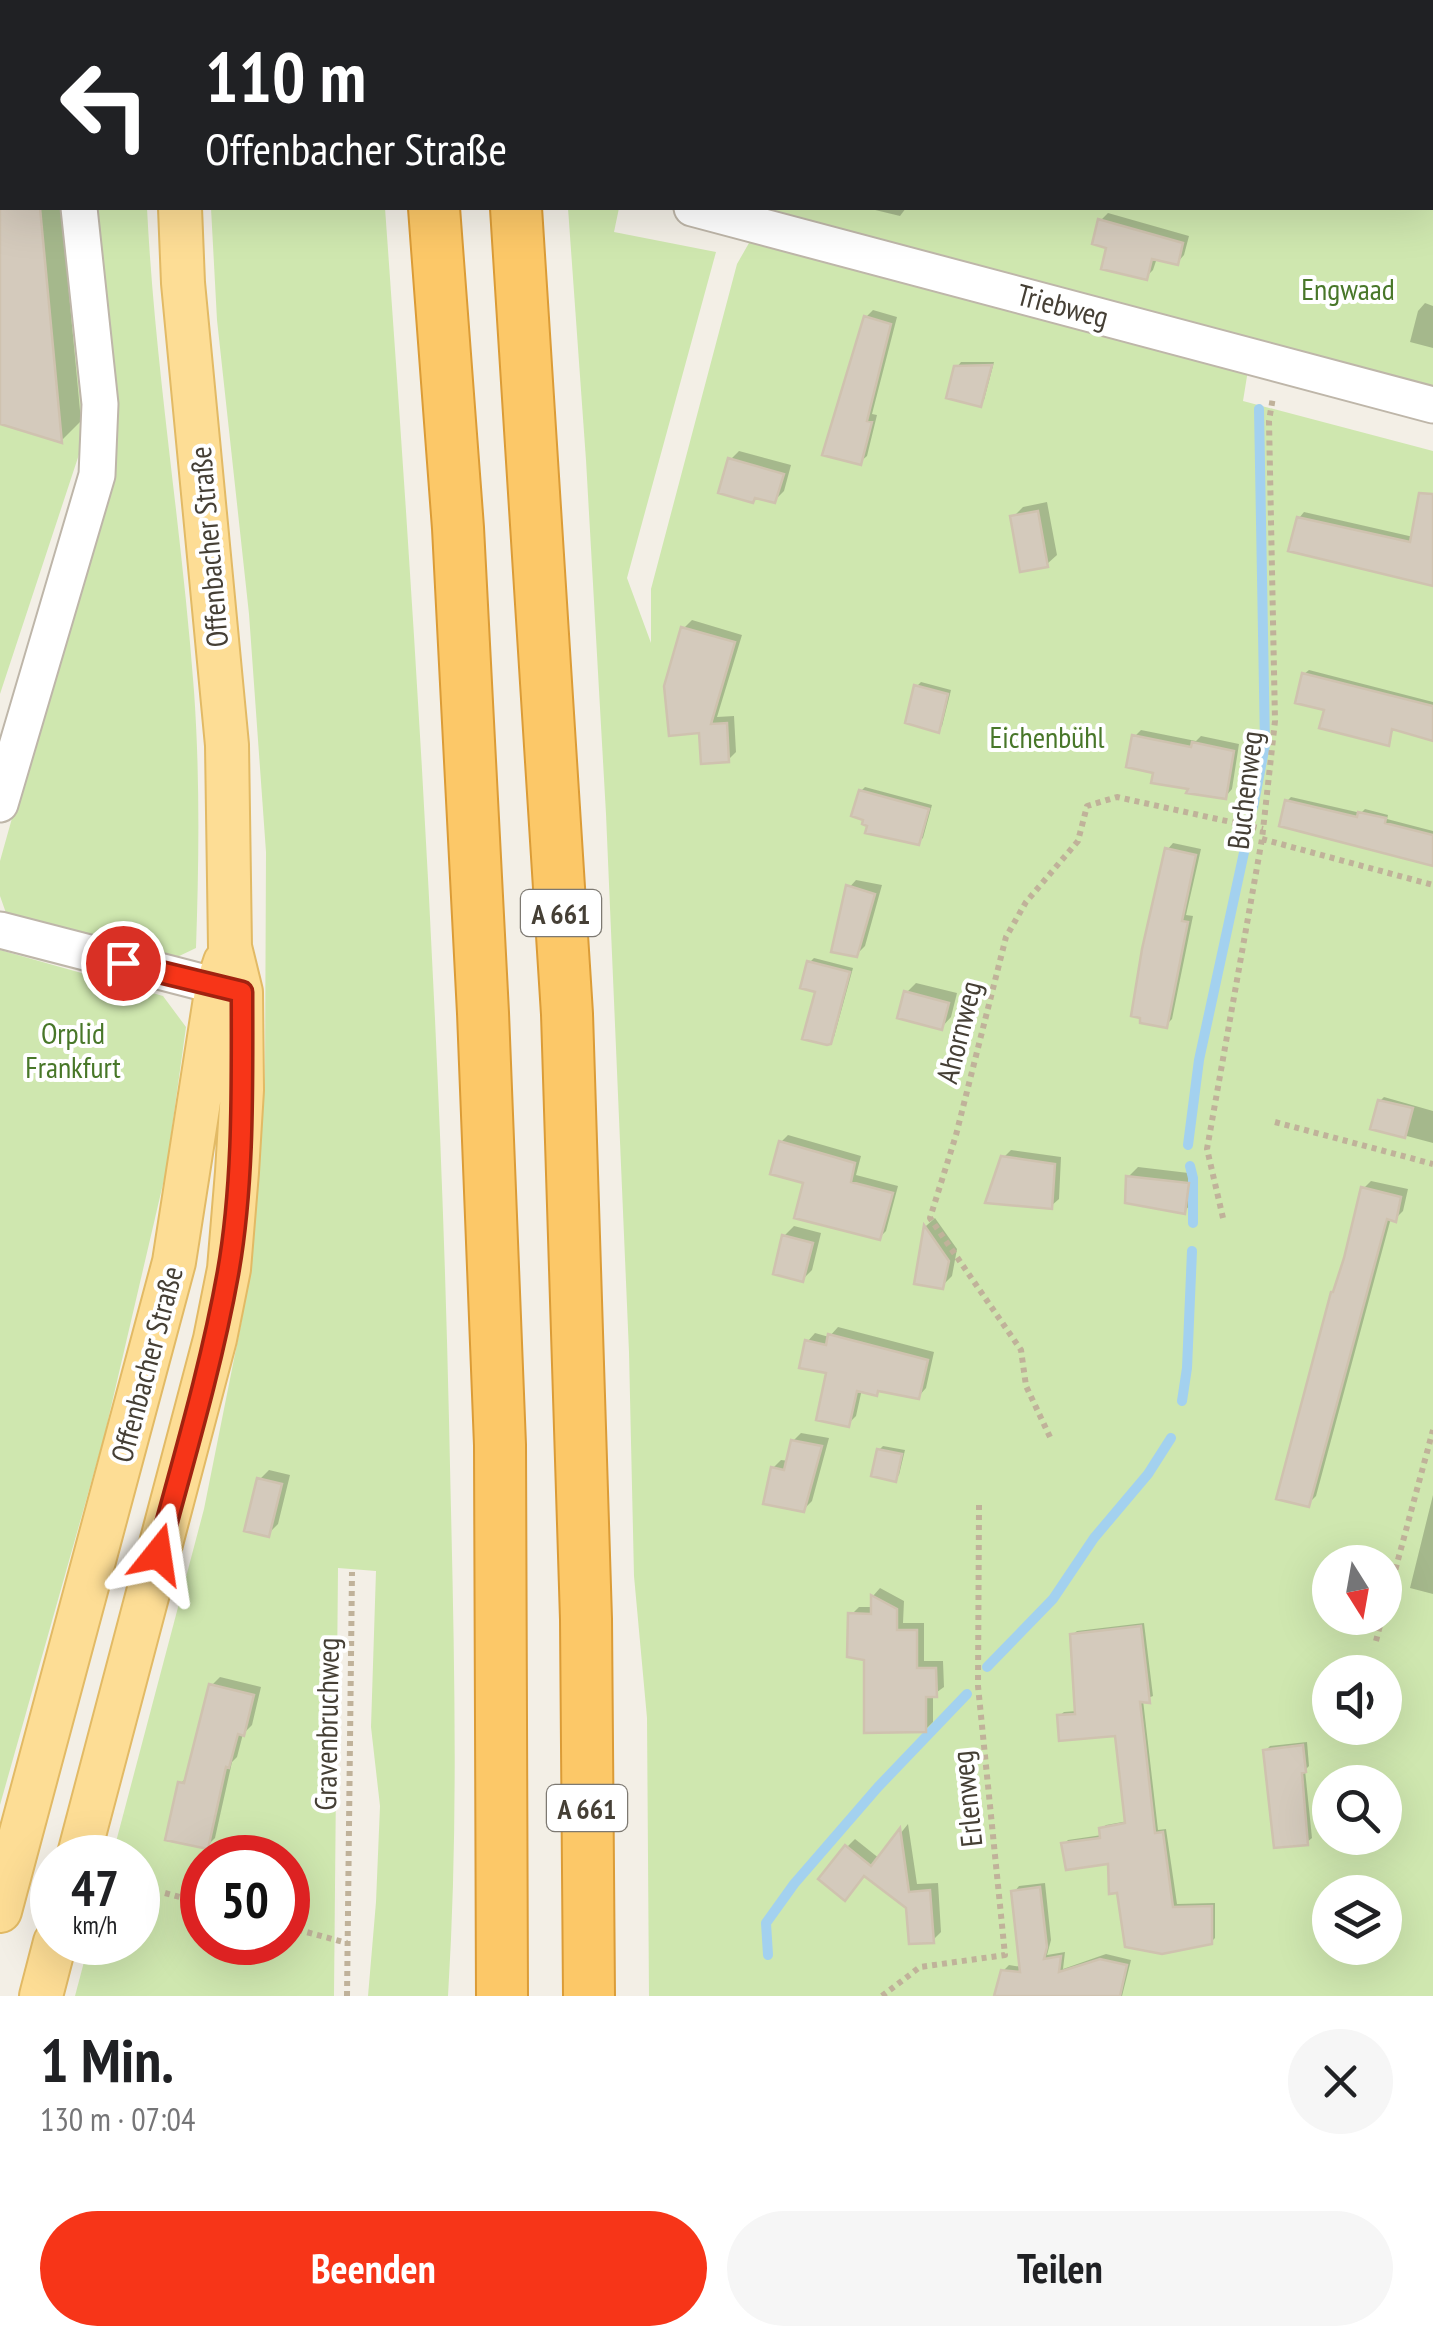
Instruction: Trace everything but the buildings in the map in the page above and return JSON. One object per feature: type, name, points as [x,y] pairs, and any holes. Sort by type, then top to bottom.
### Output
[{"type":"highway","name":"A 661","points":[[434,210],[458,528],[500,1445],[502,1996]]},
{"type":"highway","name":"A 661","points":[[516,210],[567,1014],[586,1619],[589,1996]]},
{"type":"main road","name":"Offenbacher Straße","points":[[84,1835],[203,1386],[229,1269],[242,1090],[229,975],[227,745],[182,282],[180,210]]},
{"type":"main road","name":"Offenbacher Straße","points":[[0,1911],[174,1262],[229,975]]},
{"type":"main road","points":[[41,1996],[49,1965]]},
{"type":"street","points":[[0,804],[96,475],[100,404],[79,210]]},
{"type":"street","name":"Triebweg","points":[[700,210],[1433,405]]},
{"type":"street","points":[[0,930],[229,975]]},
{"type":"path","name":"Buchenweg","points":[[1222,1218],[1207,1150],[1264,828],[1275,721],[1269,421],[1278,362]]},
{"type":"path","name":"Ahornweg","points":[[1050,1437],[1026,1386],[1021,1350],[930,1218],[956,1136],[1006,937],[1026,902],[1078,841],[1087,806],[1117,797],[1264,828]]},
{"type":"path","points":[[1262,839],[1433,885]]},
{"type":"path","points":[[1275,1122],[1433,1164]]},
{"type":"path","points":[[1402,1545],[1433,1430]]},
{"type":"path","name":"Erlenweg","points":[[882,1996],[920,1967],[1005,1954],[978,1686],[979,1505]]},
{"type":"path","name":"Gravenbruchweg","points":[[347,1996],[352,1572]]},
{"type":"path","points":[[1376,1641],[1378,1635]]},
{"type":"path","points":[[165,1893],[180,1897]]},
{"type":"path","points":[[310,1933],[347,1943]]},
{"type":"green space","points":[[0,210],[72,210],[91,418],[0,694]]},
{"type":"green space","points":[[90,210],[147,210],[189,630],[197,755],[196,948],[175,958],[6,913],[0,896],[0,861],[112,461]]},
{"type":"green space","points":[[211,210],[385,210],[424,814],[445,1268],[454,1708],[448,1996],[368,1996],[380,1806],[371,1727],[376,1571],[338,1568],[334,1996],[75,1996],[83,1965],[160,1965],[160,1835],[118,1835],[204,1509],[242,1319],[265,1075],[266,852],[249,614],[217,320]]},
{"type":"green space","name":"Eichenbühl","points":[[568,210],[619,210],[614,232],[716,252],[627,578],[651,643],[651,589],[737,264],[749,243],[757,240],[1248,370],[1243,401],[1433,451],[1433,1996],[649,1996],[647,1718],[634,1576],[629,1352],[606,814]]},
{"type":"green space","name":"Engwaad","points":[[747,210],[1433,210],[1433,393]]},
{"type":"green space","name":"Orplid Frankfurt","points":[[0,950],[163,996],[186,1027],[166,1171],[104,1437],[0,1805]]},
{"type":"waterway","points":[[1253,808],[1265,745],[1259,409]]},
{"type":"waterway","points":[[1188,1145],[1199,1060],[1248,834]]},
{"type":"waterway","points":[[1190,1166],[1193,1223]]},
{"type":"waterway","points":[[1182,1401],[1192,1251]]},
{"type":"waterway","points":[[987,1667],[1053,1599],[1171,1438]]},
{"type":"waterway","points":[[768,1955],[766,1923],[794,1884],[878,1787],[967,1694]]},
{"type":"route","points":[[123,963],[242,992],[242,1090],[229,1269],[215,1339],[158,1554]]}]
